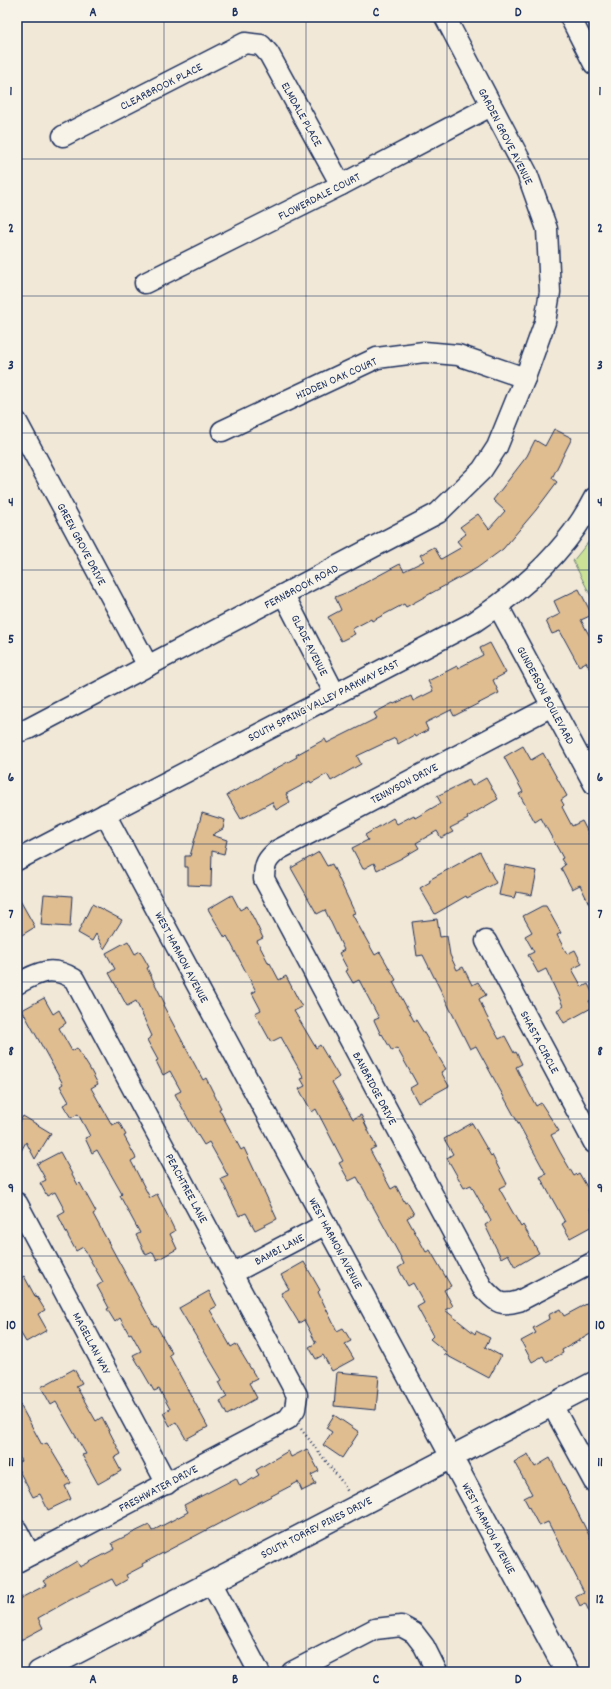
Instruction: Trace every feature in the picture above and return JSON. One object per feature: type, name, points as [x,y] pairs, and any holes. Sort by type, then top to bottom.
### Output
[{"type":"main road","name":"SOUTH TORREY PINES DRIVE","points":[[39,1672],[594,1383]]},
{"type":"main road","name":"WEST HARMON AVENUE","points":[[451,1457],[567,1672]]},
{"type":"street","name":"GARDEN GROVE AVENUE","points":[[444,17],[527,173],[547,229],[550,292],[545,322],[525,378]]},
{"type":"street","points":[[577,20],[594,64]]},
{"type":"street","name":"CLEARBROOK PLACE","points":[[63,136],[245,43],[261,45]]},
{"type":"street","name":"ELMDALE PLACE","points":[[261,45],[269,54],[341,185]]},
{"type":"street","name":"FLOWERDALE COURT","points":[[145,283],[341,185],[491,106]]},
{"type":"street","name":"HIDDEN OAK COURT","points":[[222,431],[377,358],[424,352],[458,355],[525,378]]},
{"type":"street","name":"FERNBROOK ROAD","points":[[17,732],[28,729],[438,513],[482,470],[497,447],[525,378]]},
{"type":"street","name":"GREEN GROVE DRIVE","points":[[17,422],[148,666]]},
{"type":"street","name":"SOUTH SPRING VALLEY PARKWAY EAST","points":[[17,860],[474,622],[498,606],[533,578],[563,546],[594,498]]},
{"type":"street","name":"GLADE AVENUE","points":[[284,595],[335,694]]},
{"type":"street","name":"GUNDERSON BOULEVARD","points":[[498,606],[594,784]]},
{"type":"street","name":"TENNYSON DRIVE","points":[[264,868],[268,858],[278,850],[552,706]]},
{"type":"street","name":"WEST HARMON AVENUE","points":[[105,814],[451,1457]]},
{"type":"street","name":"BANBRIDGE DRIVE","points":[[264,868],[264,879],[482,1287],[497,1303],[508,1304],[519,1301],[594,1262]]},
{"type":"street","name":"SHASTA CIRCLE","points":[[486,941],[594,1143]]},
{"type":"street","name":"PEACHTREE LANE","points":[[17,984],[36,974],[50,970],[64,973],[74,979],[233,1273],[297,1395],[294,1411]]},
{"type":"street","name":"MAGELLAN WAY","points":[[17,1203],[168,1484]]},
{"type":"street","name":"BAMBI LANE","points":[[233,1273],[326,1224]]},
{"type":"street","points":[[552,1405],[594,1482]]},
{"type":"street","name":"FRESHWATER DRIVE","points":[[24,1559],[168,1484],[288,1419],[294,1411]]},
{"type":"street","points":[[17,1530],[24,1559]]},
{"type":"street","points":[[211,1582],[259,1672]]},
{"type":"street","points":[[292,1672],[375,1628],[401,1626],[414,1633],[424,1646],[437,1672]]},
{"type":"path","points":[[294,1411],[305,1434],[342,1482],[355,1507]]},
{"type":"green space","points":[[594,535],[594,602],[573,561]]},
{"type":"building","points":[[554,429],[572,438],[552,478],[557,482],[536,510],[503,549],[477,568],[406,607],[404,604],[372,621],[371,619],[352,629],[355,634],[341,641],[328,617],[341,610],[335,597],[348,592],[400,564],[404,571],[424,561],[420,555],[434,547],[441,559],[462,547],[457,541],[466,534],[460,527],[478,514],[489,529],[505,511],[493,500],[527,456],[535,440],[545,446]]},
{"type":"building","points":[[579,589],[592,615],[581,620],[594,644],[594,677],[586,662],[579,666],[560,631],[552,634],[546,621],[560,614],[554,601]]},
{"type":"building","points":[[490,643],[506,673],[493,680],[499,693],[454,716],[451,710],[425,723],[428,730],[415,737],[414,735],[398,744],[395,738],[357,756],[361,764],[331,781],[327,774],[311,783],[310,781],[286,794],[290,802],[276,810],[272,802],[241,819],[227,795],[297,757],[296,755],[325,739],[327,743],[377,718],[374,713],[393,703],[394,704],[411,696],[413,701],[433,691],[428,681],[483,655],[480,648]]},
{"type":"building","points":[[523,746],[531,760],[543,753],[567,796],[561,800],[564,805],[562,807],[572,826],[582,821],[594,844],[594,914],[580,885],[572,889],[561,868],[565,865],[561,859],[563,858],[541,818],[535,822],[519,794],[523,792],[504,757]]},
{"type":"building","points":[[486,778],[498,799],[467,817],[468,819],[450,828],[453,832],[441,838],[437,831],[416,843],[419,848],[400,859],[377,870],[374,863],[363,869],[352,848],[368,840],[365,835],[393,818],[397,824],[414,815],[415,818],[441,803],[437,796],[469,780],[472,786]]},
{"type":"building","points":[[202,813],[225,820],[223,829],[212,835],[227,840],[224,854],[212,851],[211,886],[188,885],[188,867],[185,867],[185,856],[190,856]]},
{"type":"building","points":[[319,852],[327,866],[332,864],[355,913],[352,914],[375,955],[380,952],[396,980],[393,982],[414,1021],[416,1020],[446,1069],[441,1072],[449,1086],[418,1103],[410,1088],[417,1084],[397,1048],[392,1051],[382,1034],[381,1035],[374,1020],[379,1018],[359,980],[353,983],[346,971],[348,970],[339,953],[344,950],[325,910],[317,914],[291,868]]},
{"type":"building","points":[[480,852],[496,883],[467,898],[466,896],[435,914],[420,888],[430,882],[429,880]]},
{"type":"building","points":[[505,865],[537,871],[532,895],[516,892],[514,898],[499,895]]},
{"type":"building","points":[[44,894],[72,896],[70,927],[41,925]]},
{"type":"building","points":[[17,895],[35,927],[17,938]]},
{"type":"building","points":[[232,895],[240,910],[247,906],[263,938],[257,941],[269,964],[270,963],[279,980],[286,976],[302,1007],[294,1011],[316,1048],[320,1045],[339,1077],[332,1082],[353,1119],[361,1115],[376,1147],[370,1150],[391,1189],[396,1186],[405,1203],[407,1202],[414,1214],[407,1218],[426,1252],[430,1250],[451,1286],[444,1290],[453,1306],[445,1310],[475,1334],[476,1331],[490,1338],[485,1347],[501,1356],[489,1378],[444,1354],[446,1352],[430,1339],[433,1336],[417,1307],[424,1303],[413,1283],[408,1286],[398,1268],[404,1264],[399,1254],[357,1177],[349,1181],[339,1163],[343,1161],[316,1109],[312,1112],[299,1089],[305,1086],[301,1079],[304,1078],[281,1037],[271,1042],[255,1013],[261,1010],[252,993],[256,991],[227,936],[225,938],[208,909]]},
{"type":"building","points":[[92,904],[122,920],[104,949],[96,934],[92,941],[78,933]]},
{"type":"building","points":[[542,906],[546,906],[561,933],[557,935],[567,954],[575,950],[582,964],[572,969],[582,987],[588,984],[594,996],[594,998],[589,1001],[593,1007],[564,1023],[557,1010],[563,1006],[546,969],[538,973],[528,955],[534,952],[525,936],[532,932],[523,916]]},
{"type":"building","points":[[437,919],[440,937],[447,936],[450,955],[457,970],[463,967],[472,985],[478,982],[486,995],[479,999],[486,1015],[499,1039],[505,1036],[514,1053],[516,1052],[522,1064],[516,1067],[536,1106],[541,1103],[559,1131],[551,1135],[560,1152],[574,1176],[579,1173],[594,1199],[594,1207],[590,1209],[594,1216],[594,1225],[570,1238],[562,1224],[565,1222],[540,1177],[546,1174],[476,1046],[470,1049],[423,955],[417,956],[412,922]]},
{"type":"building","points":[[128,941],[135,954],[140,951],[149,967],[147,968],[165,1004],[163,1005],[203,1080],[206,1078],[221,1108],[219,1109],[241,1150],[244,1148],[277,1219],[255,1230],[246,1213],[239,1216],[221,1179],[228,1176],[209,1142],[204,1145],[191,1124],[175,1094],[181,1091],[170,1071],[163,1075],[156,1061],[158,1060],[147,1040],[152,1036],[136,1001],[127,1006],[109,973],[115,969],[106,953]]},
{"type":"building","points":[[44,998],[53,1014],[59,1010],[66,1023],[59,1028],[72,1051],[77,1048],[90,1069],[98,1084],[91,1088],[112,1125],[119,1122],[126,1135],[124,1136],[136,1158],[131,1161],[150,1198],[157,1194],[175,1231],[170,1234],[177,1249],[157,1260],[153,1252],[146,1255],[136,1235],[140,1233],[120,1196],[122,1194],[97,1150],[92,1153],[85,1138],[90,1136],[78,1114],[71,1118],[63,1105],[69,1102],[60,1086],[63,1084],[22,1010]]},
{"type":"building","points":[[23,1116],[51,1133],[35,1159],[26,1142],[17,1158],[17,1126]]},
{"type":"building","points":[[472,1123],[491,1156],[492,1155],[507,1184],[499,1188],[521,1227],[523,1225],[539,1253],[515,1267],[508,1254],[501,1258],[485,1225],[491,1221],[471,1185],[464,1188],[447,1158],[453,1154],[444,1139]]},
{"type":"building","points":[[60,1152],[78,1185],[80,1183],[96,1212],[93,1214],[154,1326],[156,1325],[172,1353],[169,1355],[208,1427],[186,1439],[176,1422],[170,1426],[163,1413],[170,1409],[159,1389],[154,1391],[133,1355],[141,1351],[131,1333],[129,1334],[120,1318],[115,1322],[107,1309],[109,1308],[97,1286],[103,1282],[83,1247],[76,1251],[69,1238],[58,1215],[65,1211],[55,1192],[47,1196],[40,1183],[46,1180],[37,1164]]},
{"type":"building","points":[[304,1262],[320,1290],[318,1292],[337,1331],[343,1328],[351,1341],[345,1344],[354,1359],[332,1371],[323,1355],[316,1359],[309,1347],[316,1343],[304,1320],[299,1323],[281,1293],[289,1289],[281,1275]]},
{"type":"building","points":[[24,1276],[36,1298],[37,1297],[45,1310],[38,1314],[47,1330],[26,1342],[17,1327],[17,1280]]},
{"type":"building","points":[[209,1291],[217,1306],[210,1310],[231,1347],[236,1344],[257,1379],[249,1383],[257,1398],[227,1415],[220,1401],[227,1397],[219,1382],[222,1380],[179,1308]]},
{"type":"building","points":[[594,1300],[594,1332],[562,1350],[563,1353],[546,1362],[543,1356],[532,1362],[521,1341],[536,1333],[533,1328],[549,1319],[548,1315],[560,1309],[564,1316]]},
{"type":"building","points":[[74,1369],[82,1383],[76,1386],[96,1421],[102,1417],[121,1454],[114,1458],[121,1471],[98,1484],[82,1455],[86,1454],[56,1402],[51,1405],[41,1387]]},
{"type":"building","points":[[337,1372],[379,1376],[376,1410],[334,1406]]},
{"type":"building","points":[[17,1399],[42,1445],[47,1443],[71,1483],[65,1486],[71,1499],[48,1510],[40,1494],[33,1497],[17,1467],[17,1463],[21,1461],[17,1453]]},
{"type":"building","points":[[334,1415],[359,1432],[342,1458],[323,1445],[332,1432],[326,1428]]},
{"type":"building","points":[[307,1449],[319,1471],[311,1475],[316,1484],[302,1491],[298,1482],[142,1564],[143,1566],[126,1575],[128,1579],[116,1586],[112,1579],[70,1600],[38,1618],[43,1628],[17,1642],[17,1600],[46,1585],[43,1581],[77,1561],[80,1567],[115,1549],[112,1543],[149,1525],[152,1531],[188,1512],[184,1505],[236,1478],[240,1486],[259,1475],[256,1470],[288,1451],[291,1457]]},
{"type":"building","points":[[528,1454],[535,1467],[550,1458],[594,1545],[594,1621],[585,1603],[580,1606],[575,1596],[584,1592],[548,1522],[539,1526],[524,1498],[532,1494],[514,1462]]}]
